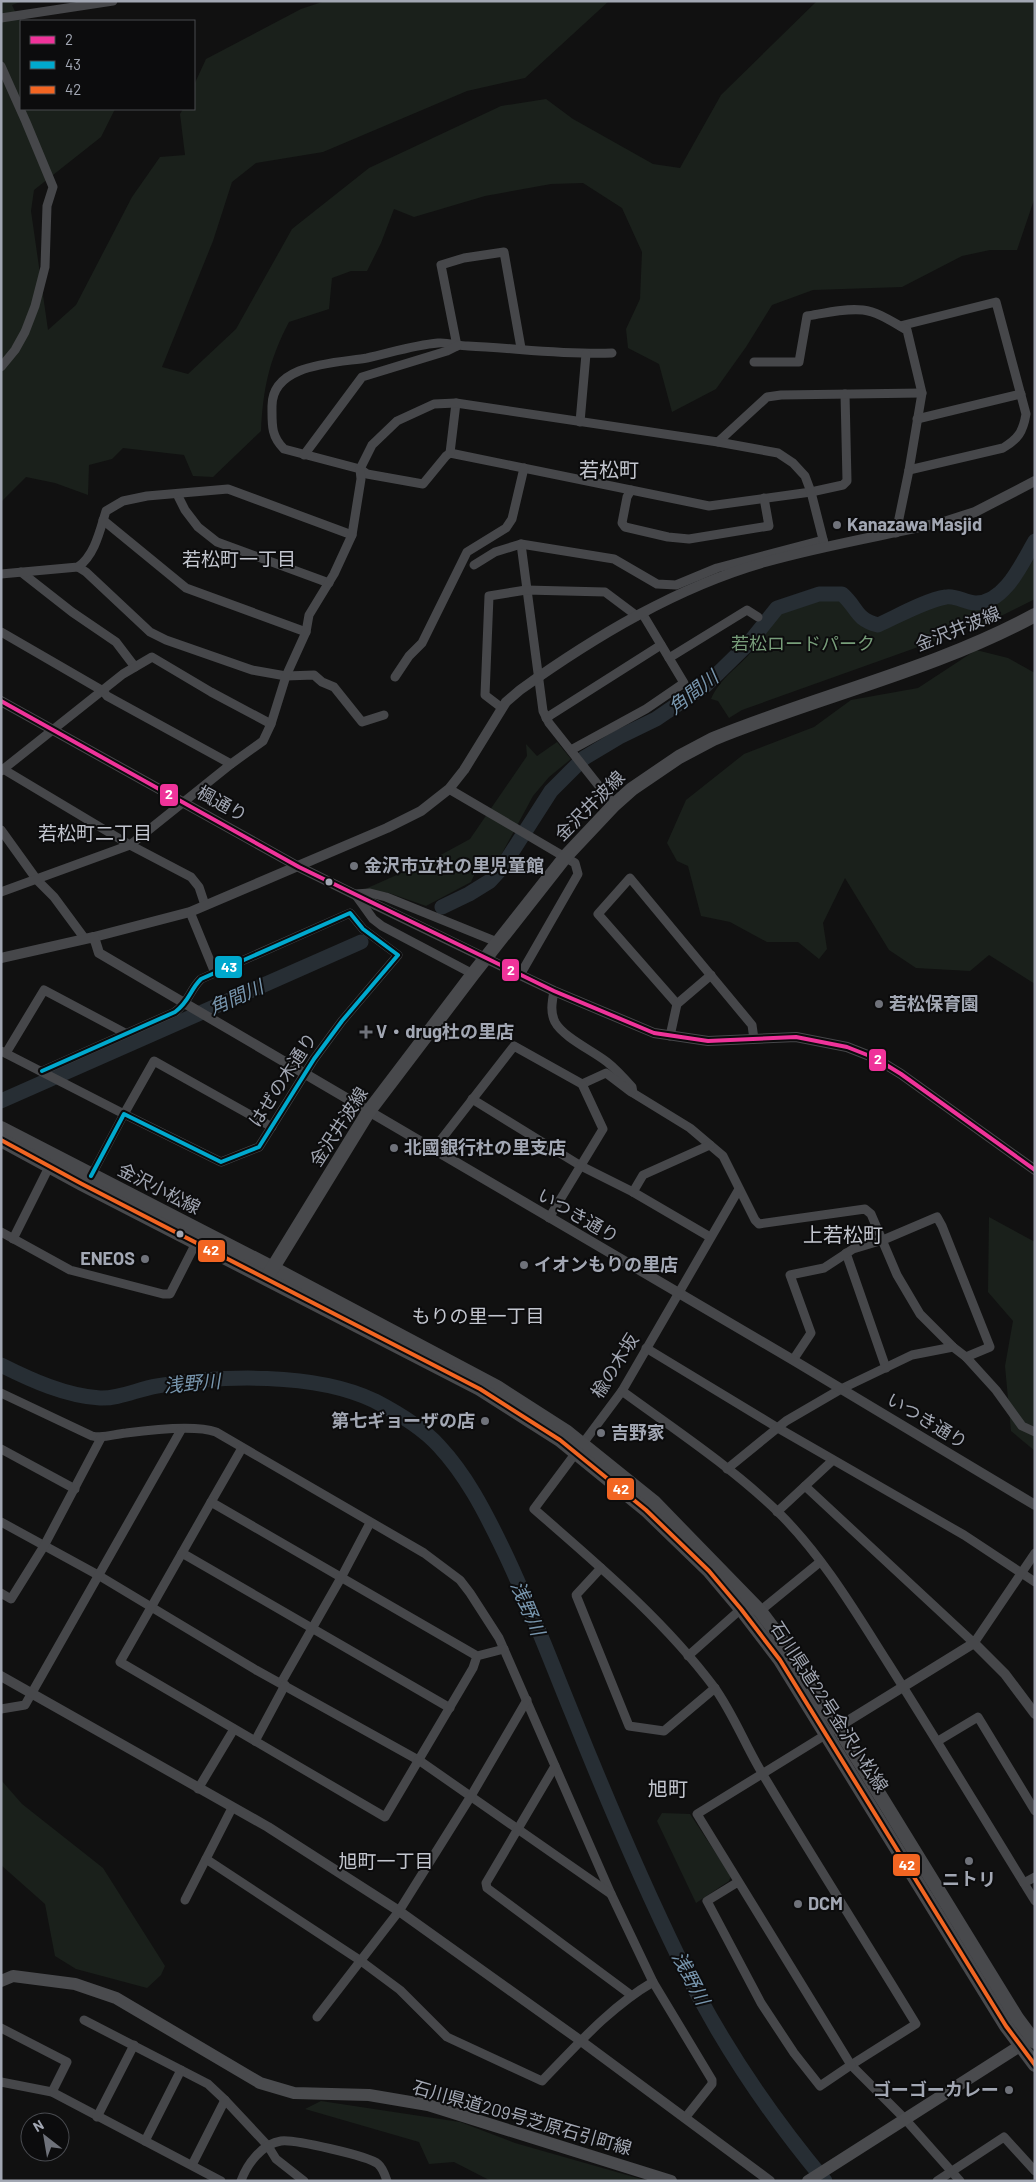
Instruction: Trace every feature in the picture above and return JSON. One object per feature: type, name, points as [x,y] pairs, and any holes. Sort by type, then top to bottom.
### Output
[{"type":"main road","name":"金沢井波線","points":[[270,1274],[369,1111],[497,942],[566,856],[614,805],[649,776],[713,739],[936,659],[1004,632],[1035,615]]},
{"type":"main road","name":"金沢小松線","points":[[1,1128],[270,1274]]},
{"type":"main road","name":"金沢小松線","points":[[1,1140],[196,1243],[270,1274]]},
{"type":"main road","points":[[270,1274],[490,1383],[654,1502],[760,1611],[781,1639],[832,1730],[1017,2018],[1034,2039],[1019,2046],[808,2181]]},
{"type":"main road","name":"石川県道22号金沢小松線","points":[[579,1447],[709,1571],[741,1609],[832,1730],[1019,2046],[1035,2065]]},
{"type":"main road","name":"石川県道209号芝原石引町線","points":[[2,1979],[22,1976],[75,1984],[116,1998],[260,2083],[294,2093],[369,2095],[428,2105],[671,2181]]},
{"type":"street","points":[[1,18],[113,1]]},
{"type":"street","points":[[1,66],[20,109]]},
{"type":"street","points":[[1,367],[22,338],[35,306],[45,267],[47,206],[53,187],[21,110]]},
{"type":"street","points":[[457,346],[441,265],[464,258],[504,252],[521,348]]},
{"type":"street","points":[[900,326],[996,302],[1026,414],[1024,429],[1016,440],[1003,448],[909,470]]},
{"type":"street","points":[[754,362],[799,362],[807,316],[836,311],[864,310],[877,314],[907,330],[922,393],[896,533]]},
{"type":"street","points":[[456,403],[450,453],[422,484],[367,474],[360,468],[304,455],[284,448],[275,440],[272,430],[272,403],[277,389],[291,375],[309,367],[439,343],[457,346],[521,348],[586,354],[612,353]]},
{"type":"street","points":[[304,455],[362,377],[447,351],[457,346]]},
{"type":"street","points":[[580,422],[586,354]]},
{"type":"street","points":[[718,442],[767,397],[781,395],[922,393]]},
{"type":"street","points":[[450,453],[709,506],[811,492],[843,484],[847,480],[845,394]]},
{"type":"street","points":[[917,420],[1021,394]]},
{"type":"street","points":[[1,892],[130,845],[231,764],[263,741],[271,724],[286,676],[306,632],[309,615],[329,583],[352,535],[361,479],[360,468],[372,445],[397,421],[434,404],[456,403],[718,442],[778,453],[805,476],[824,544]]},
{"type":"street","points":[[395,677],[409,656],[422,643],[467,552],[506,528],[509,524],[512,519],[524,468]]},
{"type":"street","points":[[474,565],[495,552],[520,544],[614,558],[657,584],[676,585],[717,568],[824,544],[896,533],[947,521],[974,512],[1035,481]]},
{"type":"street","points":[[1,574],[78,567],[84,563],[97,539],[106,511],[123,501],[147,496],[228,489],[352,535]]},
{"type":"street","points":[[631,490],[627,497],[622,523],[625,527],[668,537],[689,539],[769,526],[764,498]]},
{"type":"street","points":[[177,494],[185,510],[198,527],[217,542],[329,583]]},
{"type":"street","points":[[103,520],[186,588],[306,632]]},
{"type":"street","points":[[520,544],[541,702],[546,718],[614,805]]},
{"type":"street","points":[[1,958],[90,938],[190,912],[388,828],[421,811],[449,788],[464,770],[502,708],[520,690],[538,677],[639,615],[727,574],[824,544]]},
{"type":"street","points":[[78,567],[86,572],[150,632],[166,640],[252,670],[286,676],[314,675],[322,682],[334,687],[362,722],[384,715]]},
{"type":"street","points":[[21,572],[72,612],[116,642],[135,667]]},
{"type":"street","points":[[502,708],[485,695],[489,596],[526,590],[605,592],[639,615],[661,645],[684,683],[573,754]]},
{"type":"street","points":[[669,658],[747,610],[758,617]]},
{"type":"street","points":[[1,632],[103,690],[108,696],[231,764]]},
{"type":"street","points":[[546,718],[661,645]]},
{"type":"street","points":[[206,905],[199,887],[191,877],[130,845],[2,770],[103,690],[152,657],[211,692],[271,724]]},
{"type":"street","name":"楓通り","points":[[1,701],[354,894],[517,974],[654,1033],[708,1040],[796,1037],[846,1047],[875,1058],[901,1074],[1035,1170]]},
{"type":"street","points":[[449,788],[575,863],[578,874],[517,974]]},
{"type":"street","points":[[1,830],[38,880],[90,938],[99,954],[189,1006]]},
{"type":"street","points":[[677,1004],[598,914],[630,878],[752,1026],[754,1039]]},
{"type":"street","points":[[354,894],[370,893],[386,897],[497,942]]},
{"type":"street","points":[[354,894],[373,919],[382,926],[473,974]]},
{"type":"street","points":[[189,1006],[195,985],[201,979],[215,973],[190,912]]},
{"type":"street","name":"はぜの木通り","points":[[4,1052],[221,1162],[260,1147],[304,1073],[342,1021],[398,955],[363,929],[350,913],[215,973]]},
{"type":"street","points":[[670,1036],[677,1004],[711,975]]},
{"type":"street","points":[[4,1052],[44,990],[125,1034]]},
{"type":"street","points":[[554,991],[551,1008],[555,1023],[563,1031],[609,1064],[632,1087],[633,1093]]},
{"type":"street","points":[[45,1072],[189,1006]]},
{"type":"street","name":"いつき通り","points":[[189,1006],[793,1360],[1035,1505]]},
{"type":"street","points":[[433,1150],[514,1046],[582,1084],[603,1129],[549,1218]]},
{"type":"street","points":[[90,1176],[154,1061],[272,1127]]},
{"type":"street","points":[[582,1084],[606,1073],[633,1093],[690,1128],[723,1156],[759,1224],[865,1209],[870,1214],[883,1240],[897,1275],[920,1314],[953,1347],[966,1357],[996,1390],[1022,1426],[1035,1432]]},
{"type":"street","points":[[472,1099],[581,1166],[633,1192],[710,1237]]},
{"type":"street","points":[[633,1192],[642,1175],[710,1145]]},
{"type":"street","points":[[13,1239],[50,1167]]},
{"type":"street","name":"楡の木坂","points":[[601,1568],[534,1510],[622,1391],[739,1188]]},
{"type":"street","points":[[793,1360],[811,1333],[790,1276],[824,1268],[852,1248],[883,1240],[937,1217],[990,1348],[966,1357]]},
{"type":"street","points":[[1,1232],[70,1270],[163,1294],[170,1294],[196,1243]]},
{"type":"street","points":[[846,1253],[886,1368]]},
{"type":"street","points":[[727,1469],[778,1428],[841,1389],[912,1355],[953,1347]]},
{"type":"street","points":[[646,1348],[778,1428],[957,1530],[1035,1582]]},
{"type":"street","points":[[622,1391],[727,1469],[777,1512],[820,1562],[847,1599],[938,1740],[1035,1901]]},
{"type":"street","points":[[1,1393],[76,1429],[101,1438],[128,1432],[208,1430],[424,1554],[460,1580],[481,1609],[504,1649],[611,1894],[653,1982],[712,2080],[712,2084],[685,2118]]},
{"type":"street","points":[[1,1708],[25,1705],[181,1430]]},
{"type":"street","points":[[1,1593],[11,1599],[44,1546],[101,1438]]},
{"type":"street","points":[[242,1448],[120,1662],[385,1817],[420,1761],[478,1656]]},
{"type":"street","points":[[1,1449],[74,1489]]},
{"type":"street","points":[[777,1512],[833,1460]]},
{"type":"street","points":[[805,1486],[974,1643],[1005,1674],[1035,1714]]},
{"type":"street","points":[[211,1502],[478,1656],[504,1649]]},
{"type":"street","points":[[1,1522],[98,1575],[283,1684],[420,1761],[611,1894]]},
{"type":"street","points":[[255,1741],[312,1628],[370,1523]]},
{"type":"street","points":[[182,1553],[450,1708]]},
{"type":"street","points":[[960,2181],[905,2119],[851,2065],[697,1814],[974,1643],[1035,1553]]},
{"type":"street","points":[[760,1611],[820,1562]]},
{"type":"street","points":[[715,1688],[664,1731],[629,1726],[576,1595],[601,1568],[688,1656],[715,1688],[762,1774],[916,2024],[820,2086],[794,2053],[761,2003],[706,1901],[738,1882]]},
{"type":"street","points":[[688,1656],[741,1609]]},
{"type":"street","points":[[1,1676],[268,1827],[399,1911],[581,2041],[770,2181]]},
{"type":"street","points":[[317,2017],[399,1911],[471,1796],[527,1700]]},
{"type":"street","points":[[938,1740],[978,1717],[1035,1811]]},
{"type":"street","points":[[198,1789],[234,1729]]},
{"type":"street","points":[[555,1766],[486,1883],[487,1888],[631,1995]]},
{"type":"street","points":[[185,1900],[232,1808]]},
{"type":"street","points":[[206,1859],[361,1961],[400,1990],[447,2037],[542,2081],[581,2041],[631,1995],[653,1982]]},
{"type":"street","points":[[1024,1883],[1035,1876]]},
{"type":"street","points":[[84,2020],[208,2084],[268,2146],[276,2159],[304,2181]]},
{"type":"street","points":[[1,2028],[67,2062],[52,2092]]},
{"type":"street","points":[[97,2117],[134,2046]]},
{"type":"street","points":[[145,2141],[181,2070]]},
{"type":"street","points":[[1,2082],[52,2092],[219,2180]]},
{"type":"street","points":[[192,2165],[225,2100]]},
{"type":"street","points":[[937,2181],[1004,2137],[1035,2171]]},
{"type":"street","points":[[241,2181],[252,2161],[268,2146],[281,2141],[295,2142],[361,2156],[378,2163],[387,2181]]},
{"type":"green space","points":[[1,1],[23,1],[12,5],[20,22],[20,110],[114,110],[101,137],[34,190],[31,211],[48,330],[76,305],[132,197],[160,157],[185,155],[180,114],[182,110],[195,110],[195,83],[206,59],[301,9],[325,1],[609,1],[525,78],[467,91],[323,152],[256,163],[232,182],[213,241],[162,367],[188,374],[236,329],[292,229],[369,168],[501,106],[546,99],[573,119],[653,164],[680,168],[721,95],[817,1],[1035,1],[1035,197],[1017,250],[990,250],[962,256],[902,287],[813,290],[772,305],[746,347],[716,389],[672,412],[659,364],[628,348],[626,329],[640,299],[642,252],[622,208],[583,183],[551,184],[485,196],[414,217],[394,209],[381,243],[367,271],[351,271],[332,278],[329,309],[289,322],[276,349],[268,375],[263,402],[261,431],[213,477],[193,476],[184,455],[123,448],[112,459],[89,465],[88,495],[55,483],[26,477],[1,502]]},
{"type":"green space","name":"若松ロードパーク","points":[[1035,557],[1035,599],[991,621],[742,710],[729,718],[718,701],[711,699],[719,685],[756,646],[767,618],[790,602],[812,596],[842,594],[862,618],[871,623],[880,624],[899,620],[939,605],[955,604],[979,608],[991,607],[1003,600],[1014,589]]},
{"type":"green space","points":[[976,650],[1008,658],[1035,673],[1035,984],[989,955],[970,971],[916,968],[889,950],[845,878],[823,923],[827,949],[819,959],[798,942],[767,942],[730,922],[701,916],[688,866],[677,861],[667,843],[686,800],[744,754],[814,727],[851,700],[918,688]]},
{"type":"green space","points":[[557,742],[571,759],[549,777],[533,796],[500,857],[488,861],[476,871],[471,882],[426,906],[389,893],[363,890],[437,857],[470,839],[527,756],[526,744],[537,756]]},
{"type":"green space","points":[[989,1217],[1035,1242],[1035,1451],[1011,1431],[1005,1366],[1013,1321],[988,1292]]},
{"type":"green space","points":[[1,1780],[22,1804],[103,1868],[165,1966],[161,1975],[147,1988],[76,1969],[55,1956],[45,1904],[1,1865]]},
{"type":"green space","points":[[662,1813],[690,1814],[731,1876],[729,1881],[696,1903],[657,1821]]},
{"type":"green space","points":[[321,2101],[460,2122],[515,2143],[648,2181],[491,2181],[454,2162],[429,2164],[419,2142],[305,2109]]},
{"type":"waterway","name":"角間川","points":[[442,907],[490,881],[501,869],[551,791],[584,758],[619,737],[656,719],[706,685],[749,643],[777,608],[819,594],[842,594],[865,620],[878,625],[938,599],[950,597],[972,603],[986,601],[996,596],[1012,580],[1035,541]]},
{"type":"waterway","name":"角間川","points":[[1,1101],[361,942]]},
{"type":"waterway","name":"浅野川","points":[[1,1365],[37,1382],[62,1391],[100,1398],[114,1397],[150,1387],[182,1382],[238,1378],[268,1378],[325,1385],[375,1401],[409,1421],[432,1439],[449,1457],[466,1481],[501,1545],[623,1836],[694,1988],[727,2046],[764,2102],[825,2181]]},
{"type":"transit line","name":"2","points":[[1,701],[299,867],[554,991],[654,1033],[708,1041],[796,1037],[847,1047],[875,1058],[901,1074],[1035,1170]]},
{"type":"transit line","name":"43","points":[[42,1071],[175,1012],[184,1004],[201,979],[350,913],[363,929],[398,955],[342,1021],[314,1059],[259,1147],[221,1162],[124,1114],[91,1176]]},
{"type":"transit line","name":"42","points":[[1,1140],[82,1184],[480,1389],[560,1440],[646,1510],[709,1571],[780,1660],[1006,2026],[1035,2065]]},
{"type":"place","name":"Kanazawa Masjid","points":[[837,525]]},
{"type":"place","name":"金沢市立杜の里児童館","points":[[354,866]]},
{"type":"place","name":"若松保育園","points":[[879,1004]]},
{"type":"place","name":"V・drug杜の里店","points":[[366,1032]]},
{"type":"place","name":"北國銀行杜の里支店","points":[[394,1148]]},
{"type":"place","name":"ENEOS","points":[[145,1259]]},
{"type":"place","name":"イオンもりの里店","points":[[524,1265]]},
{"type":"place","name":"第七ギョーザの店","points":[[485,1421]]},
{"type":"place","name":"吉野家","points":[[601,1433]]},
{"type":"place","name":"ニトリ","points":[[969,1861]]},
{"type":"place","name":"DCM","points":[[798,1904]]},
{"type":"place","name":"ゴーゴーカレー","points":[[1009,2090]]},
{"type":"district","name":"若松町","points":[[609,470]]},
{"type":"district","name":"若松町一丁目","points":[[239,559]]},
{"type":"district","name":"若松町二丁目","points":[[95,833]]},
{"type":"district","name":"上若松町","points":[[843,1235]]},
{"type":"district","name":"もりの里一丁目","points":[[478,1316]]},
{"type":"district","name":"旭町","points":[[668,1789]]},
{"type":"district","name":"旭町一丁目","points":[[386,1861]]}]
